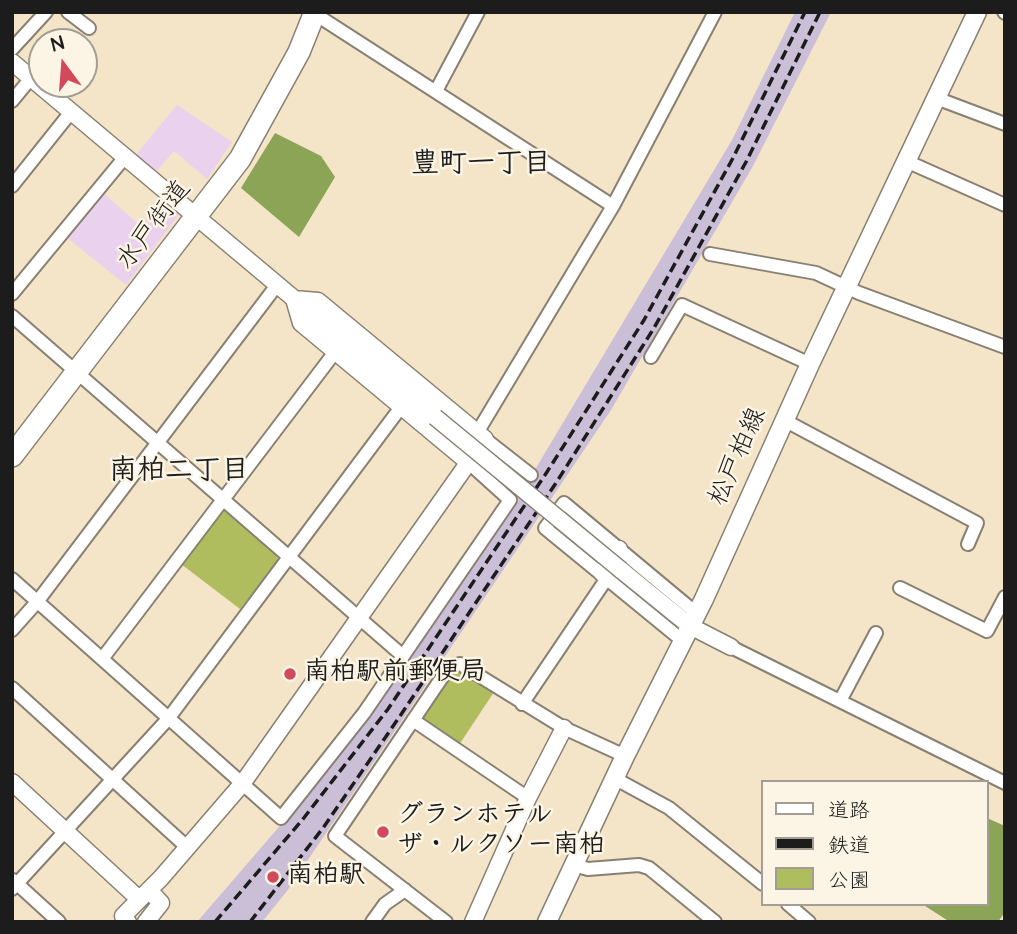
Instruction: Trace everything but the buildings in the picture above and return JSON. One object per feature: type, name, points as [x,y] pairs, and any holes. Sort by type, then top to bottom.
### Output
[{"type":"highway","name":"水戸街道","points":[[12,456],[198,217],[260,126],[315,13]]},
{"type":"main road","name":"松戸柏線","points":[[548,922],[614,778],[690,627],[810,364],[977,12]]},
{"type":"street","points":[[12,50],[46,12]]},
{"type":"street","points":[[68,12],[89,28]]},
{"type":"street","points":[[436,91],[478,12]]},
{"type":"street","points":[[315,13],[613,206]]},
{"type":"street","points":[[123,920],[242,784],[468,462],[613,206],[713,13]]},
{"type":"street","points":[[12,62],[28,75]]},
{"type":"street","points":[[12,101],[28,82]]},
{"type":"street","points":[[55,98],[435,417],[610,574]]},
{"type":"street","points":[[936,98],[1005,124]]},
{"type":"street","points":[[12,186],[71,112]]},
{"type":"street","points":[[12,294],[125,157]]},
{"type":"street","points":[[906,161],[1005,205]]},
{"type":"street","points":[[710,254],[804,270],[1005,347]]},
{"type":"street","points":[[12,630],[37,602],[277,285]]},
{"type":"street","points":[[294,299],[318,301],[531,475]]},
{"type":"street","points":[[12,579],[281,818],[364,713],[510,500],[301,323],[294,299]]},
{"type":"street","points":[[651,357],[682,305],[810,364]]},
{"type":"street","points":[[12,316],[403,656]]},
{"type":"street","points":[[102,659],[335,352]]},
{"type":"street","points":[[60,922],[14,884],[168,719],[401,407]]},
{"type":"street","points":[[784,420],[977,523],[968,544]]},
{"type":"street","points":[[690,627],[619,549],[564,502],[545,528],[690,627],[1005,783]]},
{"type":"street","points":[[522,704],[610,574],[619,549]]},
{"type":"street","points":[[900,589],[988,631],[1005,597]]},
{"type":"street","points":[[840,701],[876,633]]},
{"type":"street","points":[[446,922],[335,836],[449,667],[455,663],[564,728],[625,756]]},
{"type":"street","points":[[12,688],[188,848]]},
{"type":"street","points":[[413,720],[528,798]]},
{"type":"street","points":[[473,922],[528,798],[564,728]]},
{"type":"street","points":[[614,778],[669,808],[762,883]]},
{"type":"street","points":[[12,782],[66,831],[144,894],[161,903],[146,922]]},
{"type":"street","points":[[574,865],[588,869],[639,865],[649,868],[715,922]]},
{"type":"street","points":[[372,922],[385,904],[405,890]]},
{"type":"street","points":[[790,906],[809,922]]},
{"type":"shaded area","points":[[795,12],[831,12],[753,166],[611,410],[287,891],[262,922],[197,922],[309,792],[527,483],[732,140]]},
{"type":"shaded area","points":[[177,105],[232,142],[207,179],[174,151],[156,172],[135,156]]},
{"type":"shaded area","points":[[103,193],[141,226],[162,200],[180,213],[126,285],[66,237]]},
{"type":"green space","points":[[275,133],[321,156],[335,177],[299,237],[241,188]]},
{"type":"green space","points":[[226,510],[277,554],[278,561],[240,609],[181,564],[220,511]]},
{"type":"green space","points":[[458,668],[494,692],[459,745],[422,720],[421,715],[452,669]]},
{"type":"green space","points":[[989,819],[1005,826],[1005,912],[998,922],[950,922],[925,906],[989,906]]},
{"type":"railway","points":[[215,922],[303,819],[388,709],[545,475],[644,320],[733,158],[805,12]]},
{"type":"railway","points":[[250,922],[323,828],[400,716],[556,483],[654,328],[746,162],[820,12]]},
{"type":"place","name":"南柏駅前郵便局","points":[[290,674]]},
{"type":"place","name":"グランホテル ザ・ルクソー南柏","points":[[383,832]]},
{"type":"place","name":"南柏駅","points":[[273,877]]},
{"type":"district","name":"豊町一丁目","points":[[481,165]]},
{"type":"district","name":"南柏二丁目","points":[[179,472]]}]
